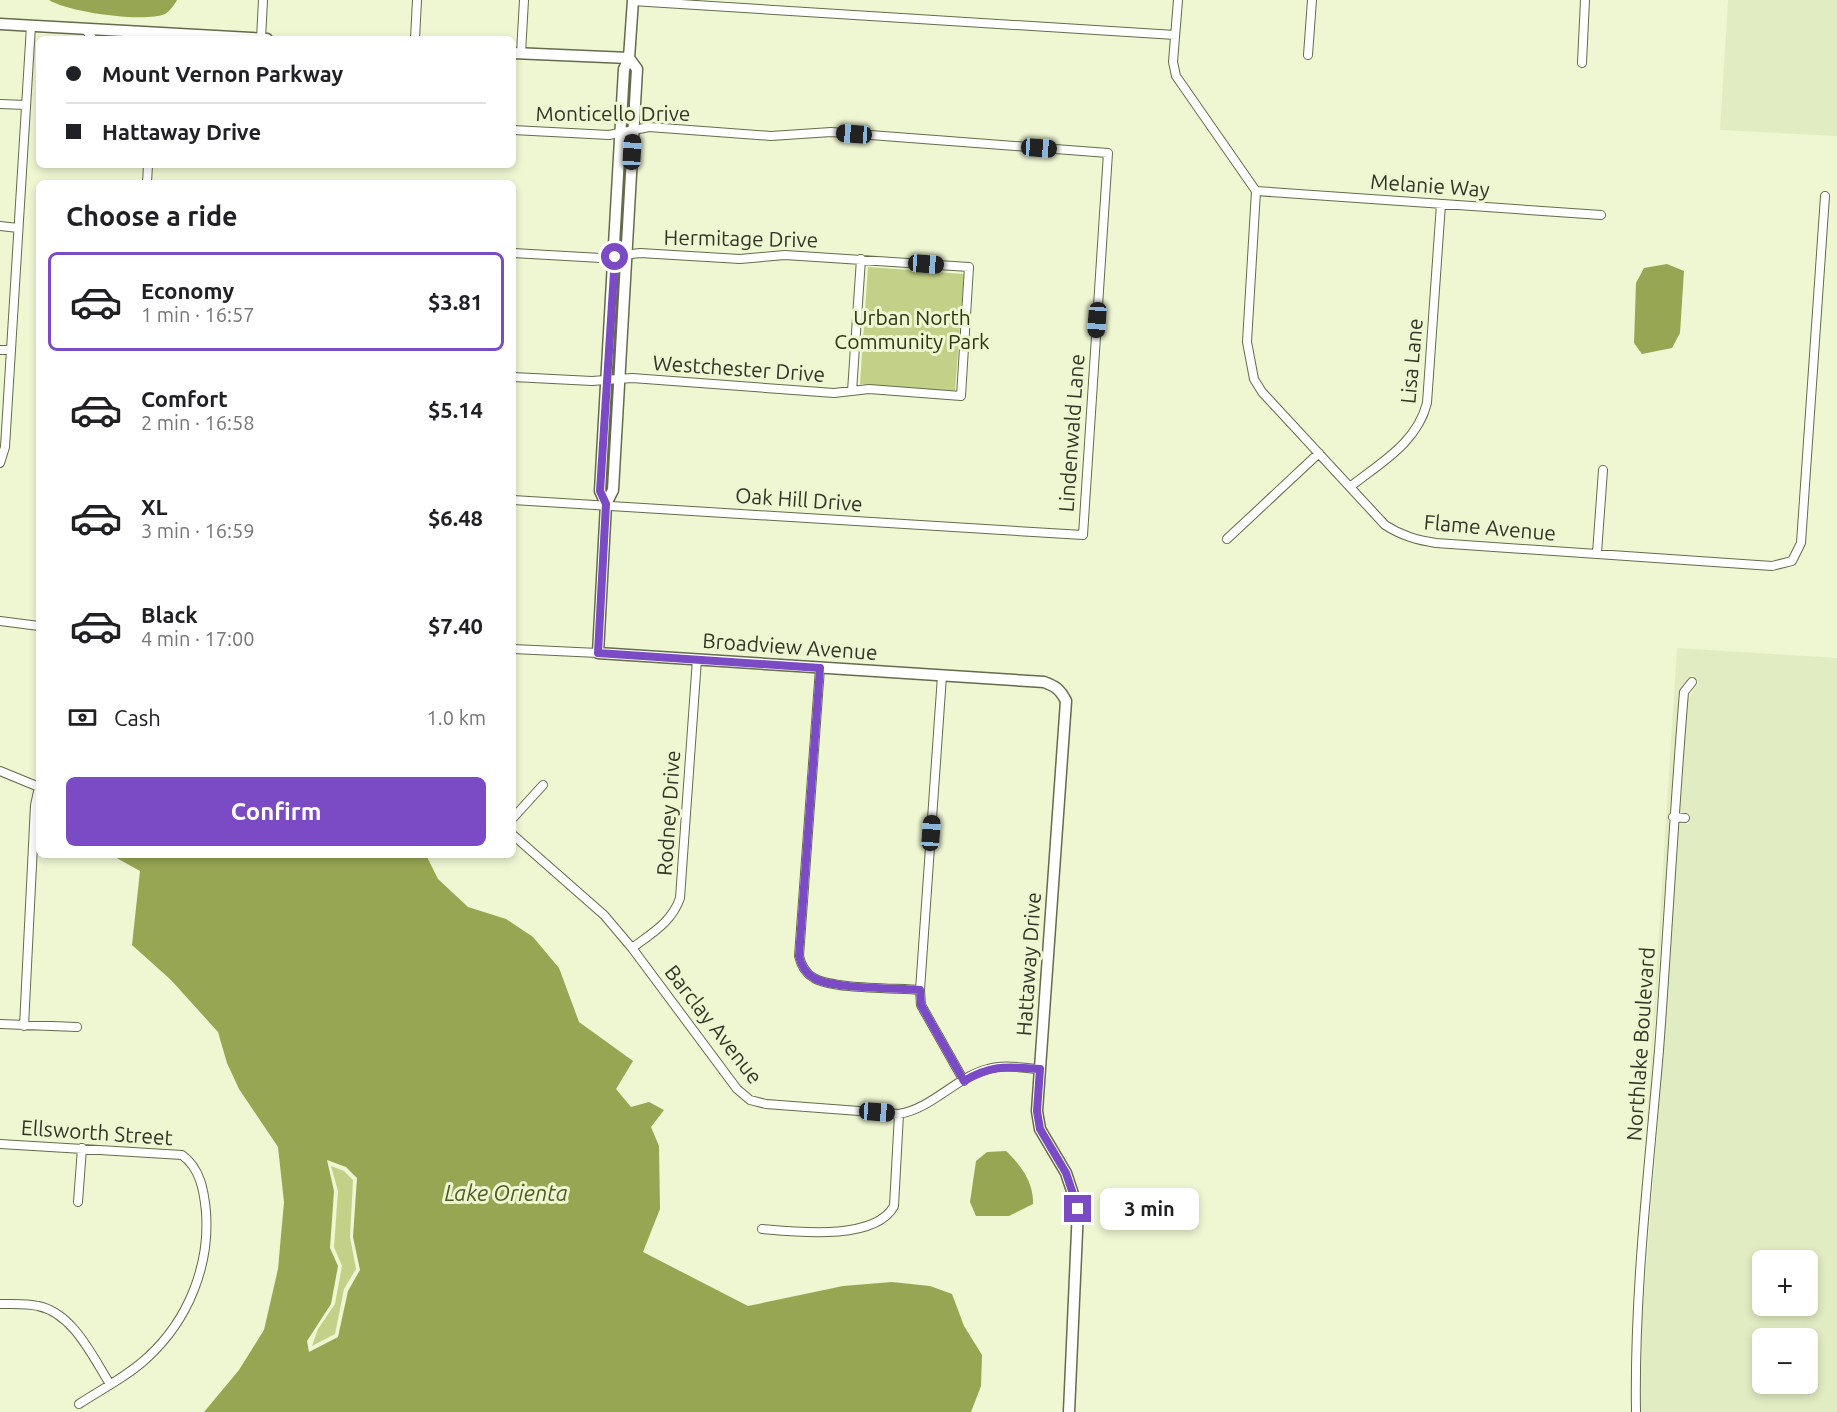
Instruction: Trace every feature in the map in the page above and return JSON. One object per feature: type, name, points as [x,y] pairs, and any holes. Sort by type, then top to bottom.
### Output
[{"type":"street","points":[[261,36],[263,0]]},
{"type":"street","points":[[415,36],[417,0]]},
{"type":"street","points":[[524,0],[517,53],[629,58]]},
{"type":"street","points":[[1178,0],[1173,62],[1176,76],[1256,191]]},
{"type":"street","points":[[1308,55],[1312,0]]},
{"type":"street","points":[[1582,63],[1585,0]]},
{"type":"street","points":[[598,653],[606,504],[613,490],[615,257],[637,69],[629,58],[632,1],[1175,35]]},
{"type":"street","points":[[0,24],[156,36]]},
{"type":"street","points":[[0,463],[5,447],[31,26]]},
{"type":"street","points":[[85,29],[91,36]]},
{"type":"street","points":[[0,104],[26,105]]},
{"type":"street","name":"Monticello Drive","points":[[516,130],[609,135],[649,127],[771,136],[831,132],[1108,153]]},
{"type":"street","points":[[613,380],[627,257],[628,132]]},
{"type":"street","name":"Lindenwald Lane","points":[[1083,535],[1108,153]]},
{"type":"street","name":"Melanie Way","points":[[1256,191],[1601,214]]},
{"type":"street","name":"Flame Avenue","points":[[1256,191],[1247,342],[1254,379],[1262,392],[1385,525],[1399,535],[1436,543],[1772,566],[1791,561],[1798,553],[1802,531],[1825,196]]},
{"type":"street","name":"Lisa Lane","points":[[1350,487],[1407,441],[1423,418],[1427,403],[1441,204]]},
{"type":"street","points":[[0,226],[18,228]]},
{"type":"street","name":"Hermitage Drive","points":[[516,253],[627,257],[640,253],[740,259],[785,255],[969,267],[961,396]]},
{"type":"street","points":[[852,391],[861,259]]},
{"type":"street","points":[[0,350],[11,350]]},
{"type":"street","name":"Westchester Drive","points":[[516,377],[613,380],[632,378],[834,393],[869,389],[961,396]]},
{"type":"street","points":[[1227,538],[1319,453]]},
{"type":"street","points":[[1597,553],[1603,470]]},
{"type":"street","name":"Oak Hill Drive","points":[[516,500],[1083,535]]},
{"type":"street","points":[[0,621],[36,626]]},
{"type":"street","name":"Broadview Avenue","points":[[516,649],[1044,682],[1061,691]]},
{"type":"street","name":"Rodney Drive","points":[[632,948],[667,922],[675,912],[680,897],[697,659]]},
{"type":"street","points":[[820,668],[799,956],[807,974],[823,983],[920,990]]},
{"type":"street","points":[[942,676],[920,990],[921,1005],[964,1081]]},
{"type":"street","name":"Northlake Boulevard","points":[[1636,1412],[1637,1320],[1659,1048],[1673,817],[1684,692],[1692,682]]},
{"type":"street","name":"Hattaway Drive","points":[[1061,691],[1067,711],[1037,1111],[1040,1129],[1066,1173],[1078,1209],[1069,1412]]},
{"type":"street","points":[[0,771],[36,786]]},
{"type":"street","points":[[516,815],[543,785]]},
{"type":"street","points":[[1673,817],[1685,818]]},
{"type":"street","points":[[24,1026],[36,835]]},
{"type":"street","name":"Barclay Avenue","points":[[516,838],[604,915],[632,948],[737,1089],[750,1100],[765,1104],[899,1114],[920,1107],[984,1069],[997,1066],[1040,1069]]},
{"type":"street","points":[[0,1024],[77,1027]]},
{"type":"street","points":[[762,1229],[813,1233],[878,1223],[888,1216],[894,1206],[899,1114]]},
{"type":"street","name":"Ellsworth Street","points":[[0,1144],[170,1153],[182,1155],[196,1169],[204,1195],[207,1230],[200,1273],[190,1302],[163,1342],[147,1358],[110,1384]]},
{"type":"street","points":[[78,1202],[82,1148]]},
{"type":"street","points":[[0,1304],[38,1306],[54,1312],[68,1323],[110,1384],[79,1404]]},
{"type":"shaded area","points":[[1728,0],[1837,0],[1837,136],[1720,130]]},
{"type":"shaded area","points":[[1677,648],[1837,658],[1837,1412],[1641,1412],[1642,1320],[1664,1048],[1677,823],[1689,824],[1690,814],[1678,812],[1686,702],[1699,682],[1692,675],[1679,692],[1642,1199]]},
{"type":"green space","name":"Urban North Community Park","points":[[868,267],[964,274],[955,391],[860,384]]},
{"type":"green space","points":[[331,1166],[344,1171],[353,1180],[350,1237],[356,1269],[344,1289],[335,1334],[312,1346],[318,1329],[335,1304],[342,1266],[334,1247],[338,1191]]},
{"type":"water","points":[[49,0],[177,0],[165,14],[124,17],[72,9]]},
{"type":"water","points":[[1667,264],[1684,271],[1680,333],[1672,348],[1642,354],[1634,343],[1636,283],[1644,268]]},
{"type":"water","name":"Lake Orienta","points":[[117,858],[428,858],[438,879],[468,907],[506,919],[533,937],[559,968],[579,1022],[633,1061],[616,1089],[631,1107],[649,1102],[664,1110],[651,1127],[659,1146],[660,1209],[643,1252],[748,1306],[843,1286],[892,1282],[930,1286],[952,1294],[964,1326],[982,1355],[981,1386],[971,1412],[204,1412],[239,1370],[264,1330],[278,1269],[284,1202],[278,1147],[239,1089],[227,1063],[218,1032],[171,980],[132,945],[140,871]],"holes":[[[327,1160],[346,1167],[357,1178],[353,1237],[360,1270],[348,1291],[338,1337],[309,1352],[307,1341],[331,1304],[338,1266],[330,1248],[334,1191]]]},
{"type":"water","points":[[1006,1151],[1026,1175],[1033,1196],[1033,1204],[1009,1216],[976,1216],[970,1202],[976,1161],[987,1152]]},
{"type":"route","points":[[615,257],[600,491],[606,504],[598,653],[820,668],[799,956],[801,964],[807,974],[823,983],[920,990],[921,1005],[964,1081],[984,1069],[997,1066],[1040,1069],[1037,1111],[1040,1129],[1066,1173],[1078,1209]]}]
